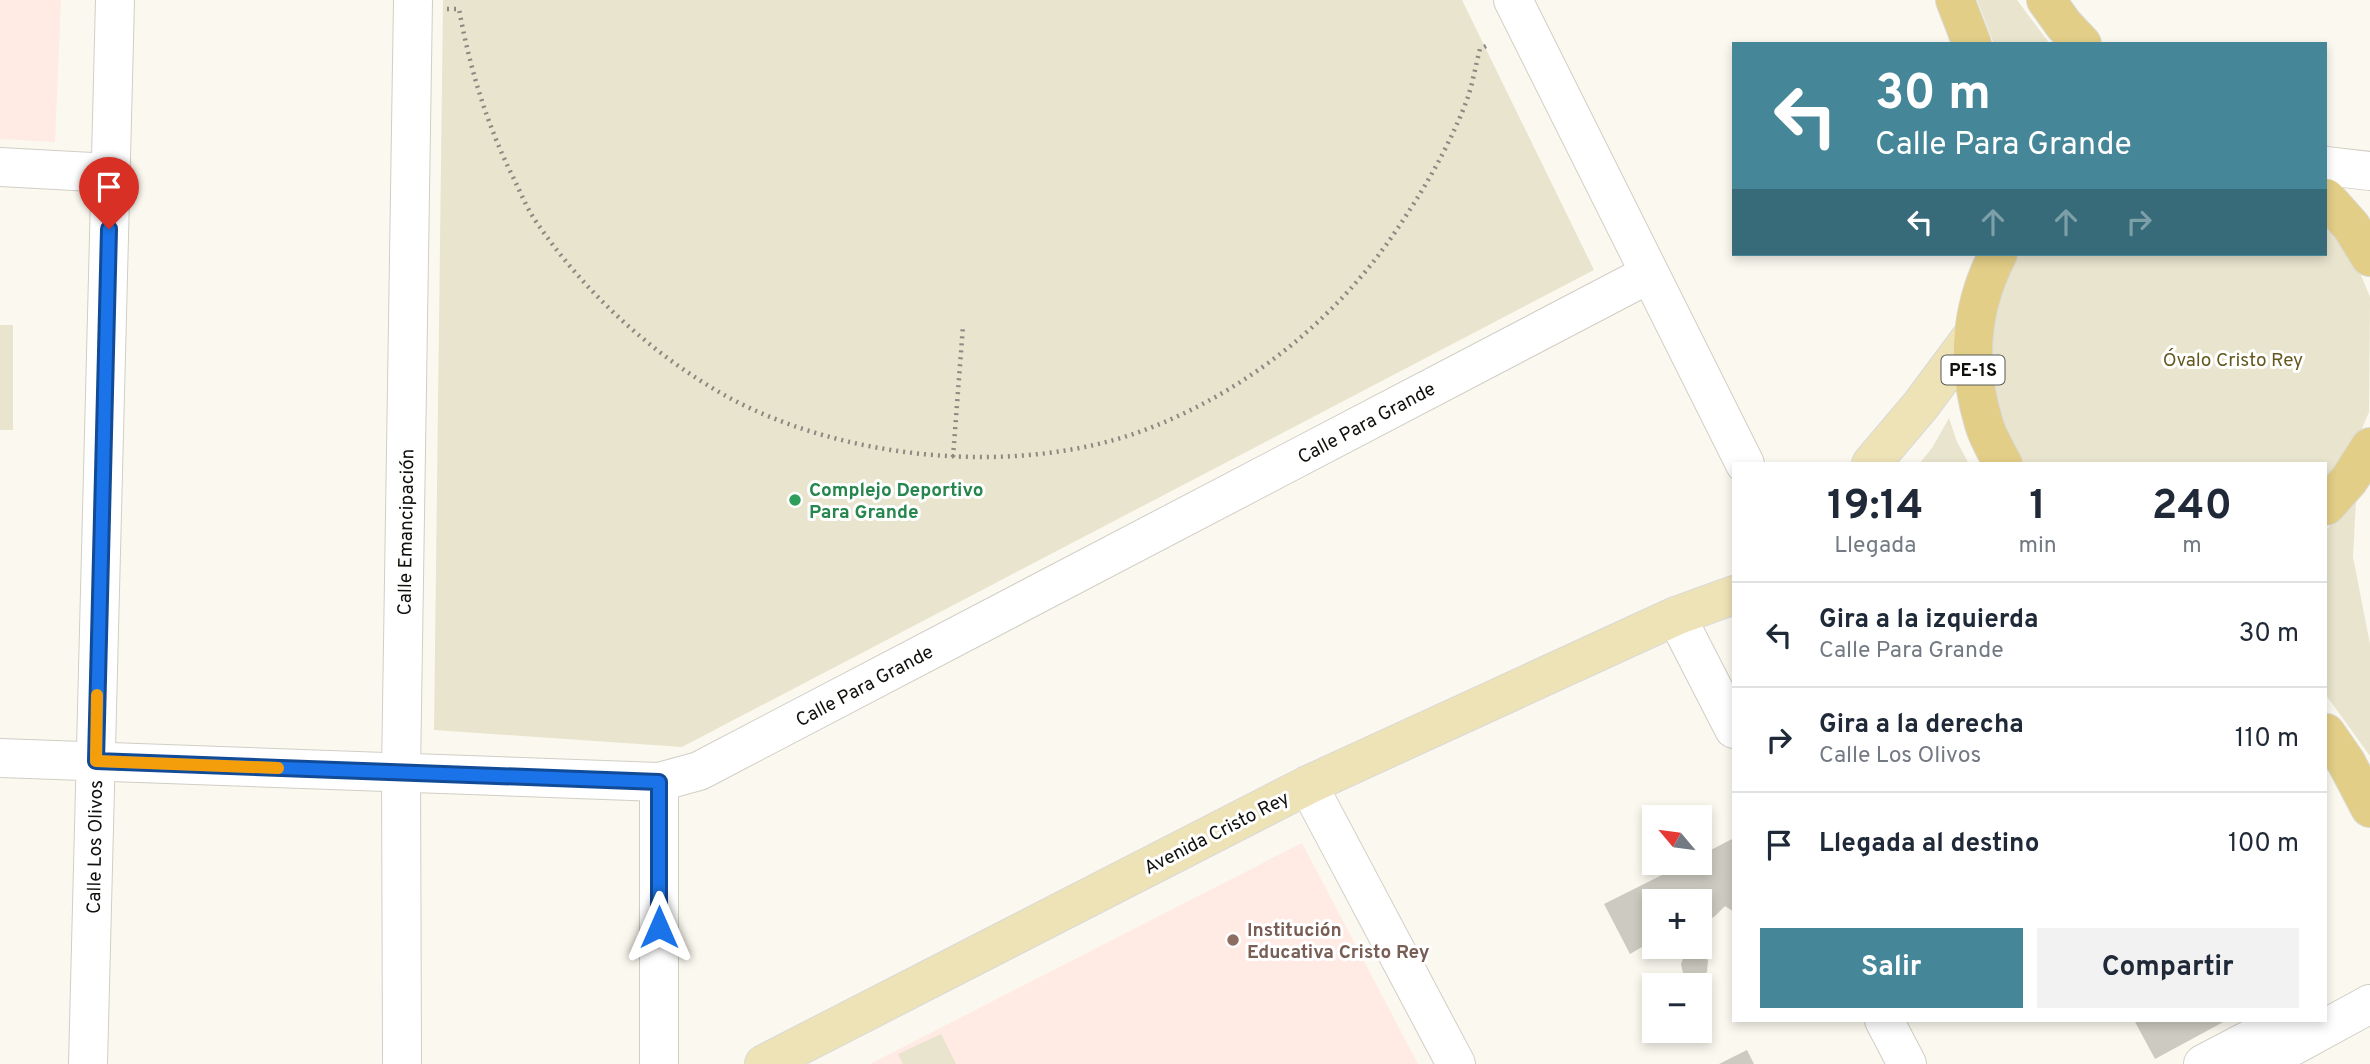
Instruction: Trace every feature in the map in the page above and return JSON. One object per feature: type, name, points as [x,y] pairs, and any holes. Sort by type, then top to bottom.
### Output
[{"type":"highway","points":[[1955,0],[1971,42]]},
{"type":"highway","points":[[2046,0],[2080,42]]},
{"type":"highway","points":[[2327,199],[2351,226],[2370,257]]},
{"type":"highway","name":"PE-1S","points":[[1992,260],[1978,302],[1973,335],[1973,380],[1984,426],[2002,462]]},
{"type":"highway","points":[[2327,505],[2349,480],[2370,447]]},
{"type":"highway","points":[[2327,734],[2346,762],[2370,808]]},
{"type":"main road","points":[[1873,462],[1921,405],[1973,335]]},
{"type":"main road","name":"Avenida Cristo Rey","points":[[1676,616],[1732,582]]},
{"type":"main road","name":"Avenida Cristo Rey","points":[[764,1064],[1308,785],[1676,616],[1732,596]]},
{"type":"street","name":"Calle Los Olivos","points":[[88,1064],[115,0]]},
{"type":"street","points":[[1513,0],[1744,462]]},
{"type":"street","name":"Calle Emancipación","points":[[402,1064],[401,772],[425,4]]},
{"type":"street","points":[[2327,166],[2370,171]]},
{"type":"street","points":[[0,167],[110,173]]},
{"type":"street","name":"Calle Para Grande","points":[[0,758],[659,782],[699,771],[1649,274]]},
{"type":"street","points":[[1676,616],[1732,725]]},
{"type":"street","points":[[659,782],[659,1064]]},
{"type":"street","points":[[1308,785],[1456,1064]]},
{"type":"street","points":[[2327,1000],[2370,978]]},
{"type":"street","points":[[2260,1064],[2370,1004]]},
{"type":"street","points":[[1885,1022],[1907,1064]]},
{"type":"street","points":[[2203,1064],[2283,1022]]},
{"type":"path","points":[[425,4],[459,9],[477,91],[503,159],[533,217],[562,257],[597,296],[676,365],[726,396],[769,416],[834,437],[887,449],[953,457],[1045,453],[1080,448],[1141,431],[1195,408],[1245,379],[1290,348],[1341,301],[1378,257],[1412,208],[1443,156],[1466,102],[1480,49],[1490,44]]},
{"type":"path","points":[[953,457],[963,326]]},
{"type":"shaded area","points":[[0,0],[61,0],[55,142],[0,139]]},
{"type":"shaded area","name":"Institución Educativa Cristo Rey","points":[[1302,843],[1418,1064],[870,1064]]},
{"type":"green space","name":"Complejo Deportivo Para Grande","points":[[443,0],[1462,0],[1594,270],[682,747],[434,730]]},
{"type":"green space","points":[[1977,0],[2017,0],[2048,42],[1993,42]]},
{"type":"green space","name":"Óvalo Cristo Rey","points":[[2327,222],[2356,263],[2370,297],[2369,412],[2354,447],[2327,484],[2327,462],[2023,462],[2000,414],[1990,359],[1996,304],[2005,278],[2017,256],[2327,256]]},
{"type":"green space","points":[[0,325],[13,325],[13,430],[0,430]]},
{"type":"green space","points":[[1949,418],[1957,442],[1968,462],[1921,462]]},
{"type":"green space","points":[[2356,500],[2353,557],[2370,644],[2370,756],[2327,696],[2327,529]]},
{"type":"green space","points":[[941,1034],[956,1064],[903,1064],[898,1054]]},
{"type":"building","points":[[1732,839],[1732,911],[1725,906],[1712,918],[1712,889],[1642,889],[1642,947],[1630,954],[1604,904],[1662,875],[1712,875],[1712,849]]},
{"type":"building","points":[[1683,959],[1708,960],[1706,973],[1683,973]]},
{"type":"building","points":[[2135,1022],[2223,1022],[2155,1059]]},
{"type":"building","points":[[1747,1050],[1754,1064],[1719,1064]]},
{"type":"slow traffic","points":[[97,695],[96,761],[278,768]]},
{"type":"place","name":"Complejo Deportivo Para Grande","points":[[795,500]]},
{"type":"place","name":"Institución Educativa Cristo Rey","points":[[1233,940]]},
{"type":"route","points":[[109,229],[96,761],[659,782],[659,927]]}]
